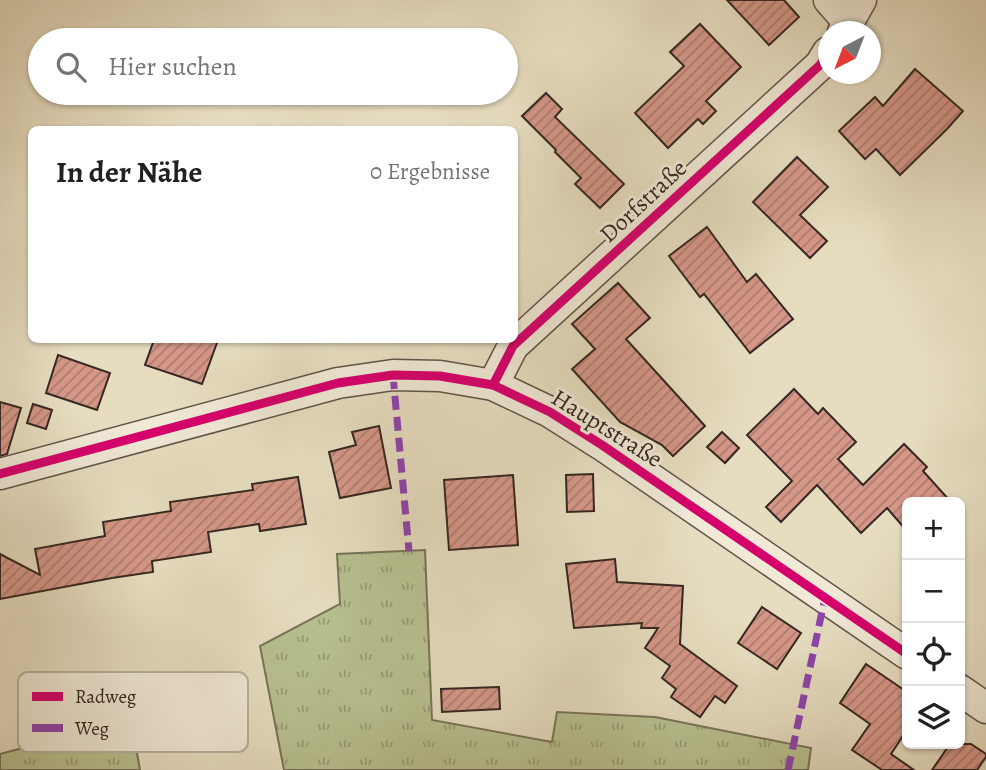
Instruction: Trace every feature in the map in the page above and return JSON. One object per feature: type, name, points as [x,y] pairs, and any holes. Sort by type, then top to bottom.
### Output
[{"type":"street","points":[[829,0],[851,18]]},
{"type":"street","name":"Dorfstraße","points":[[518,341],[818,67]]},
{"type":"street","name":"Dorfstraße","points":[[493,385],[516,343]]},
{"type":"street","name":"Hauptstraße","points":[[0,474],[338,383],[393,375],[440,376],[493,385],[550,412],[602,444],[902,651]]},
{"type":"street","points":[[965,693],[986,708]]},
{"type":"green space","points":[[425,550],[432,720],[552,742],[557,712],[655,717],[811,748],[808,770],[284,770],[260,646],[340,604],[337,554]]},
{"type":"green space","points":[[18,749],[18,752],[137,752],[140,770],[0,770],[0,754]]},
{"type":"building","points":[[727,0],[784,0],[799,17],[769,45]]},
{"type":"building","points":[[700,24],[741,67],[706,101],[716,111],[703,124],[698,119],[668,148],[635,113],[684,66],[670,52]]},
{"type":"building","points":[[915,69],[963,111],[900,175],[876,149],[865,159],[839,131],[875,97],[883,106]]},
{"type":"building","points":[[546,93],[562,109],[555,117],[624,184],[600,208],[575,184],[581,178],[522,116]]},
{"type":"building","points":[[797,157],[828,187],[800,215],[827,241],[810,258],[753,202]]},
{"type":"building","points":[[707,227],[747,282],[756,274],[793,319],[750,353],[704,294],[700,297],[669,256]]},
{"type":"building","points":[[618,283],[650,318],[626,339],[705,426],[673,456],[662,445],[620,422],[572,369],[595,349],[572,324]]},
{"type":"building","points":[[153,343],[217,343],[202,384],[145,365]]},
{"type":"building","points":[[58,355],[110,373],[97,410],[46,393]]},
{"type":"building","points":[[794,389],[818,414],[823,408],[856,442],[838,459],[863,485],[904,444],[927,467],[923,471],[946,497],[902,497],[902,525],[887,508],[861,533],[817,485],[781,522],[766,507],[792,481],[747,435]]},
{"type":"building","points":[[0,402],[21,408],[7,454],[0,456]]},
{"type":"building","points":[[33,404],[52,410],[46,429],[27,423]]},
{"type":"building","points":[[379,426],[391,488],[340,498],[329,452],[356,445],[352,432]]},
{"type":"building","points":[[722,432],[739,448],[725,463],[707,447]]},
{"type":"building","points":[[593,474],[594,511],[567,512],[566,475]]},
{"type":"building","points":[[513,475],[518,545],[449,550],[444,480]]},
{"type":"building","points":[[298,477],[306,524],[260,531],[259,524],[208,532],[211,552],[152,561],[153,572],[0,599],[0,554],[40,575],[35,549],[105,536],[103,522],[171,511],[170,502],[253,490],[252,484]]},
{"type":"building","points":[[615,559],[617,582],[683,586],[680,644],[737,686],[725,703],[715,696],[700,717],[671,697],[676,689],[662,678],[670,666],[645,648],[658,628],[641,628],[642,623],[574,628],[566,564]]},
{"type":"building","points":[[762,607],[801,633],[777,669],[738,643]]},
{"type":"building","points":[[866,664],[902,689],[902,738],[891,754],[914,770],[882,770],[852,750],[870,724],[840,703]]},
{"type":"building","points":[[499,687],[500,709],[442,712],[441,689]]},
{"type":"building","points":[[965,744],[971,744],[986,754],[977,770],[932,770],[947,749],[965,749]]},
{"type":"marked path","points":[[393,375],[409,551]]},
{"type":"marked path","points":[[788,770],[825,598]]},
{"type":"cycle path","points":[[518,341],[818,67]]},
{"type":"cycle path","points":[[493,385],[516,343]]},
{"type":"cycle path","points":[[0,474],[338,383],[393,375],[440,376],[493,385],[550,412],[602,445],[902,651]]}]
